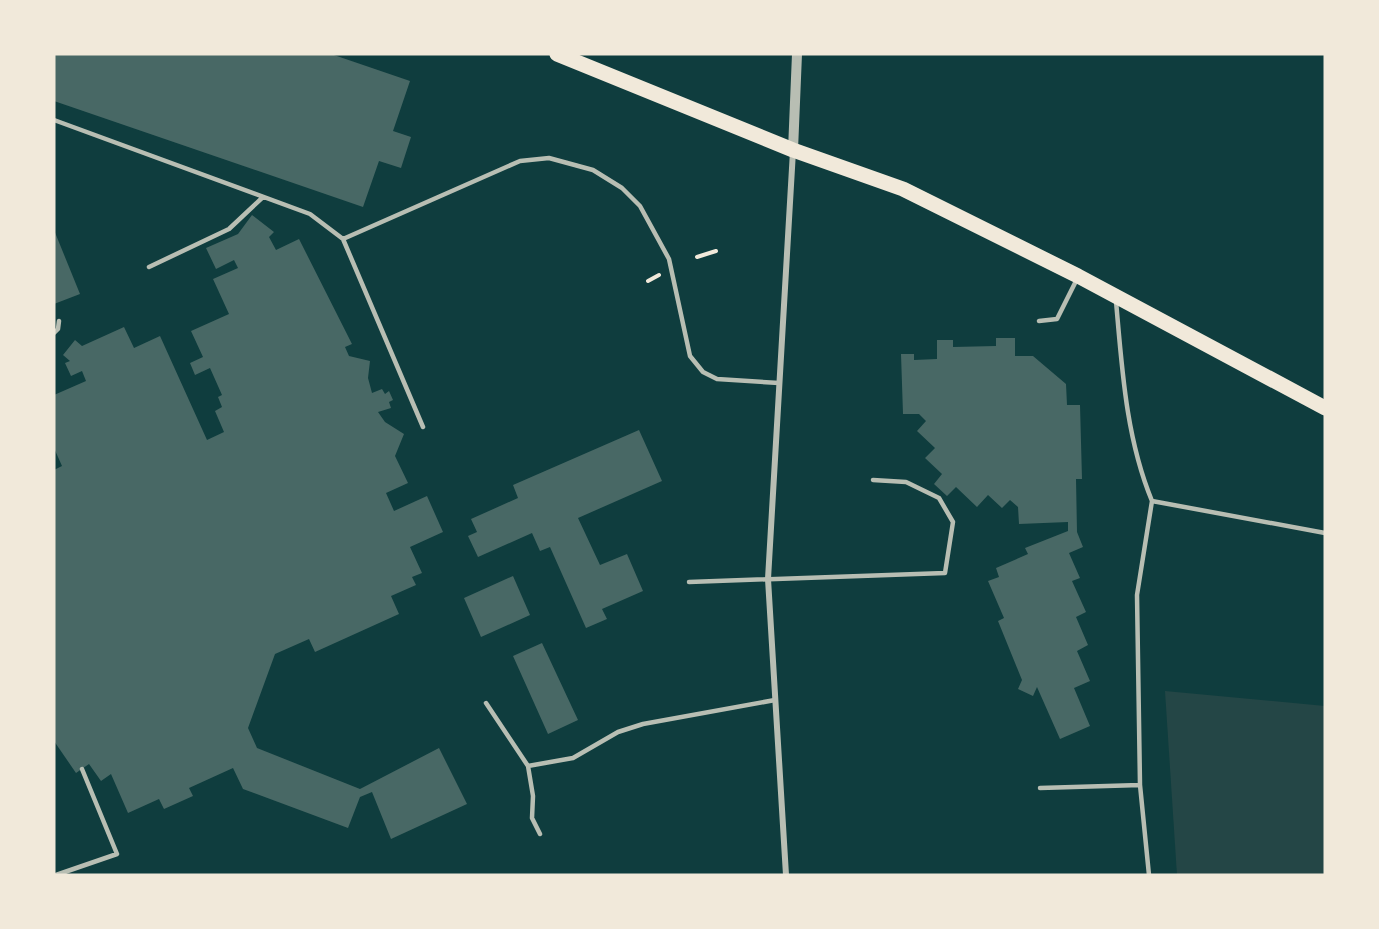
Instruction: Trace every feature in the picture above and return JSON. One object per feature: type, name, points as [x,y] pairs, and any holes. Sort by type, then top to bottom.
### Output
[{"type":"main road","points":[[557,54],[793,150],[903,189],[1078,276],[1325,408]]},
{"type":"street","points":[[786,875],[768,579],[797,54]]},
{"type":"lane","points":[[54,120],[310,214],[343,239],[423,427]]},
{"type":"lane","points":[[343,239],[520,160],[549,158],[593,170],[622,188],[640,206],[669,259],[690,356],[703,372],[717,380],[779,383]]},
{"type":"lane","points":[[149,267],[229,229],[263,197]]},
{"type":"lane","points":[[1039,321],[1057,319],[1078,276]]},
{"type":"lane","points":[[1115,296],[1131,430],[1141,473],[1152,501],[1137,595],[1140,785],[1149,875]]},
{"type":"lane","points":[[54,333],[58,329],[59,321]]},
{"type":"lane","points":[[689,582],[945,573],[953,522],[939,498],[906,483],[873,480]]},
{"type":"lane","points":[[1152,501],[1325,533]]},
{"type":"lane","points":[[528,766],[573,758],[618,732],[643,724],[776,700]]},
{"type":"lane","points":[[486,703],[528,766],[533,796],[532,818],[540,834]]},
{"type":"lane","points":[[57,875],[117,854],[82,769]]},
{"type":"lane","points":[[1040,788],[1140,785]]},
{"type":"path","points":[[697,257],[716,251]]},
{"type":"path","points":[[648,281],[659,275]]},
{"type":"shaded area","points":[[1165,691],[1325,706],[1325,875],[1177,875]]},
{"type":"building","points":[[54,54],[331,54],[410,81],[393,131],[411,137],[401,168],[379,161],[363,207],[54,101]]},
{"type":"building","points":[[252,215],[274,232],[269,237],[276,250],[299,239],[352,344],[345,347],[349,356],[370,361],[368,378],[372,393],[382,389],[385,394],[389,391],[393,400],[389,402],[391,408],[378,412],[385,422],[404,434],[395,456],[408,483],[386,493],[394,511],[427,496],[443,532],[410,547],[422,573],[412,577],[416,585],[391,596],[399,614],[315,652],[309,639],[275,654],[248,728],[257,748],[360,789],[439,748],[467,804],[391,839],[372,792],[360,797],[348,828],[243,789],[233,768],[189,788],[193,796],[164,809],[159,799],[128,813],[111,774],[101,781],[89,764],[76,773],[54,741],[54,470],[62,466],[54,448],[54,395],[86,381],[82,371],[71,376],[65,363],[70,361],[63,355],[75,340],[82,346],[124,327],[134,348],[160,336],[207,440],[224,432],[215,411],[222,407],[218,397],[222,395],[210,368],[195,375],[190,363],[203,357],[191,331],[229,314],[213,279],[238,268],[234,260],[216,269],[206,248],[238,234]]},
{"type":"building","points":[[54,230],[80,294],[54,304]]},
{"type":"building","points":[[996,338],[1015,338],[1015,356],[1033,356],[1066,384],[1067,405],[1080,405],[1082,479],[1076,479],[1077,532],[1083,547],[1069,553],[1080,578],[1072,581],[1086,612],[1076,617],[1088,645],[1077,651],[1090,681],[1074,688],[1090,726],[1060,739],[1037,687],[1033,696],[1018,689],[1022,680],[998,621],[1004,618],[988,581],[999,577],[996,568],[1028,554],[1025,548],[1068,531],[1068,522],[1019,524],[1018,507],[1010,500],[1002,508],[988,495],[977,507],[956,487],[947,496],[934,484],[942,474],[925,458],[935,448],[917,431],[926,421],[919,414],[903,414],[901,354],[914,354],[914,360],[937,359],[937,340],[953,340],[953,347],[996,346]]},
{"type":"building","points":[[639,430],[662,481],[578,518],[600,565],[627,554],[643,591],[602,609],[607,619],[586,628],[550,547],[540,551],[532,533],[478,557],[468,536],[477,532],[471,519],[518,498],[513,485]]},
{"type":"building","points":[[513,576],[530,615],[481,637],[464,598]]},
{"type":"building","points":[[542,643],[578,720],[548,734],[513,656]]}]
